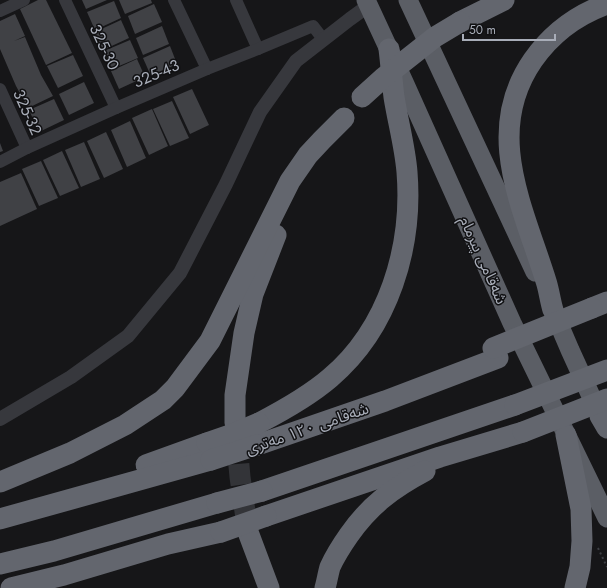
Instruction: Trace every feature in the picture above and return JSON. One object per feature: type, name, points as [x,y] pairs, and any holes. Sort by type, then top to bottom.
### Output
[{"type":"highway","points":[[11,588],[64,575],[168,544],[221,532],[440,457],[523,432],[605,418],[570,350],[553,310],[408,0]]},
{"type":"highway","points":[[0,482],[70,453],[125,425],[163,400],[175,388],[210,341],[290,181],[308,154],[344,118],[362,97],[383,78],[435,37],[482,10],[504,0]]},
{"type":"highway","name":"شەقامی پیرمام","points":[[367,3],[512,323],[607,518]]},
{"type":"highway","points":[[553,310],[546,282],[517,194],[509,146],[509,127],[513,102],[527,68],[547,42],[571,22],[591,10],[607,4]]},
{"type":"highway","points":[[0,512],[175,455],[209,451],[233,434],[259,423],[287,408],[331,378],[347,362],[366,337],[381,313],[392,288],[399,266],[404,236],[408,201],[407,172],[394,97],[389,49]]},
{"type":"highway","points":[[235,423],[235,395],[238,368],[253,294],[285,216],[325,144],[344,118]]},
{"type":"highway","name":"شەقامی ١٢٠ مەتری","points":[[0,519],[209,451],[257,446],[385,401],[496,353],[600,312]]},
{"type":"highway","points":[[0,564],[54,551],[262,491],[515,405],[607,370]]},
{"type":"highway","points":[[566,435],[581,509],[582,541],[580,567],[575,588]]},
{"type":"highway","points":[[326,588],[330,568],[342,545],[357,523],[371,508],[384,497],[418,475],[472,448]]},
{"type":"highway","points":[[248,532],[269,588]]},
{"type":"street","points":[[0,11],[24,0]]},
{"type":"street","name":"325-30","points":[[65,0],[116,108]]},
{"type":"street","points":[[174,0],[207,69]]},
{"type":"street","points":[[236,0],[258,49]]},
{"type":"street","points":[[0,419],[71,377],[128,336],[180,273],[226,184],[260,112],[296,61],[350,19],[367,3]]},
{"type":"street","name":"325-43","points":[[0,162],[27,148],[116,108],[313,26],[323,39]]},
{"type":"street","name":"325-32","points":[[0,89],[27,148]]},
{"type":"building","points":[[38,0],[46,0],[72,53],[46,65],[20,9]]},
{"type":"building","points":[[82,0],[107,0],[86,9]]},
{"type":"building","points":[[119,0],[151,0],[152,3],[125,14]]},
{"type":"building","points":[[114,1],[121,18],[95,30],[87,12]]},
{"type":"building","points":[[154,4],[162,22],[135,34],[128,16]]},
{"type":"building","points":[[15,14],[25,36],[14,41],[25,37],[41,75],[53,96],[28,108],[16,86],[0,49],[0,21]]},
{"type":"building","points":[[121,20],[129,38],[103,50],[95,32]]},
{"type":"building","points":[[162,26],[169,44],[143,55],[136,38]]},
{"type":"building","points":[[130,40],[138,58],[112,69],[104,51]]},
{"type":"building","points":[[170,46],[177,64],[151,76],[143,58]]},
{"type":"building","points":[[73,55],[83,76],[58,88],[47,66]]},
{"type":"building","points":[[137,59],[145,77],[119,89],[111,71]]},
{"type":"building","points":[[84,82],[94,103],[69,115],[59,94]]},
{"type":"building","points":[[192,89],[209,125],[190,134],[173,97]]},
{"type":"building","points":[[54,99],[64,120],[39,132],[29,110]]},
{"type":"building","points":[[172,101],[189,138],[170,146],[153,109]]},
{"type":"building","points":[[152,109],[168,146],[149,155],[132,118]]},
{"type":"building","points":[[130,121],[146,158],[127,167],[111,130]]},
{"type":"building","points":[[106,132],[123,169],[104,178],[87,141]]},
{"type":"building","points":[[84,142],[100,179],[81,187],[65,150]]},
{"type":"building","points":[[0,143],[3,151],[0,152]]},
{"type":"building","points":[[62,151],[79,188],[60,196],[43,160]]},
{"type":"building","points":[[41,161],[58,198],[39,206],[22,169]]},
{"type":"building","points":[[21,173],[37,209],[0,226],[0,182]]},
{"type":"tunnel","points":[[236,433],[240,477],[248,532]]}]
